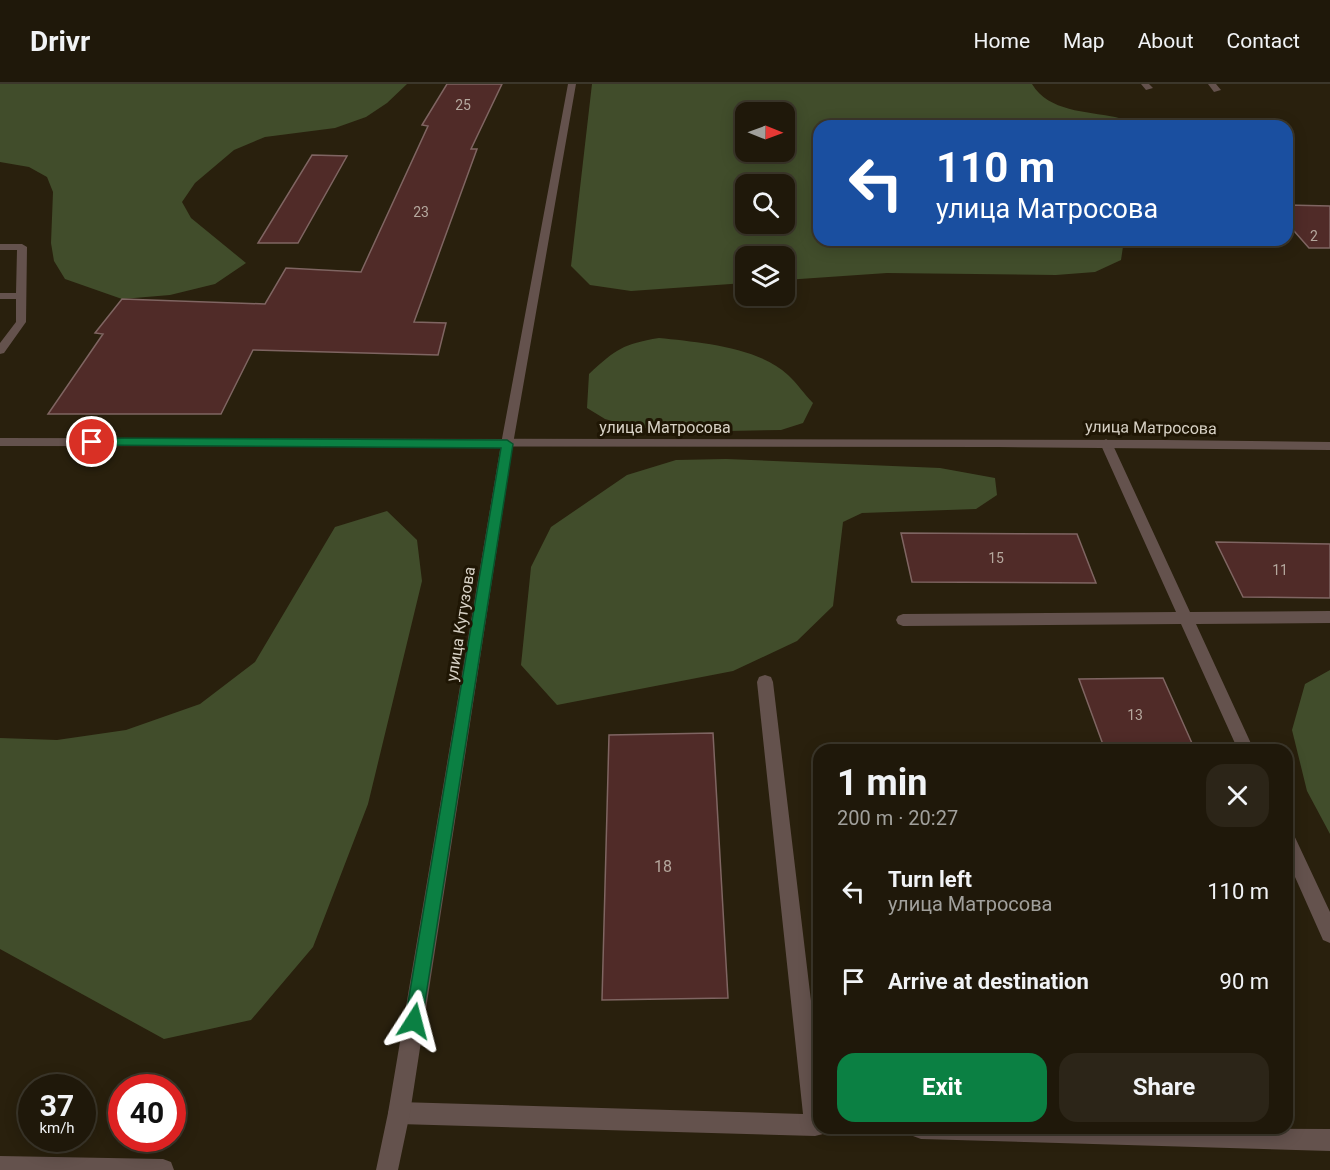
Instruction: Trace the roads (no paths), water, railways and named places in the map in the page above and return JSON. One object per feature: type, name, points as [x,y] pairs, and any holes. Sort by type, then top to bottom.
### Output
[{"type":"street","name":"улица Кутузова","points":[[387,1170],[399,1113],[507,444],[572,84]]},
{"type":"street","points":[[0,247],[22,247],[21,322],[0,351]]},
{"type":"street","points":[[0,296],[22,296]]},
{"type":"street","name":"улица Матросова","points":[[0,442],[1106,443],[1330,446]]},
{"type":"street","points":[[1106,443],[1243,744]]},
{"type":"street","points":[[903,620],[1330,617]]},
{"type":"street","points":[[765,682],[813,1091]]},
{"type":"street","points":[[1293,851],[1330,933]]},
{"type":"street","points":[[399,1113],[813,1125]]},
{"type":"street","points":[[1126,1134],[1330,1140]]},
{"type":"street","points":[[0,1167],[164,1170]]}]
